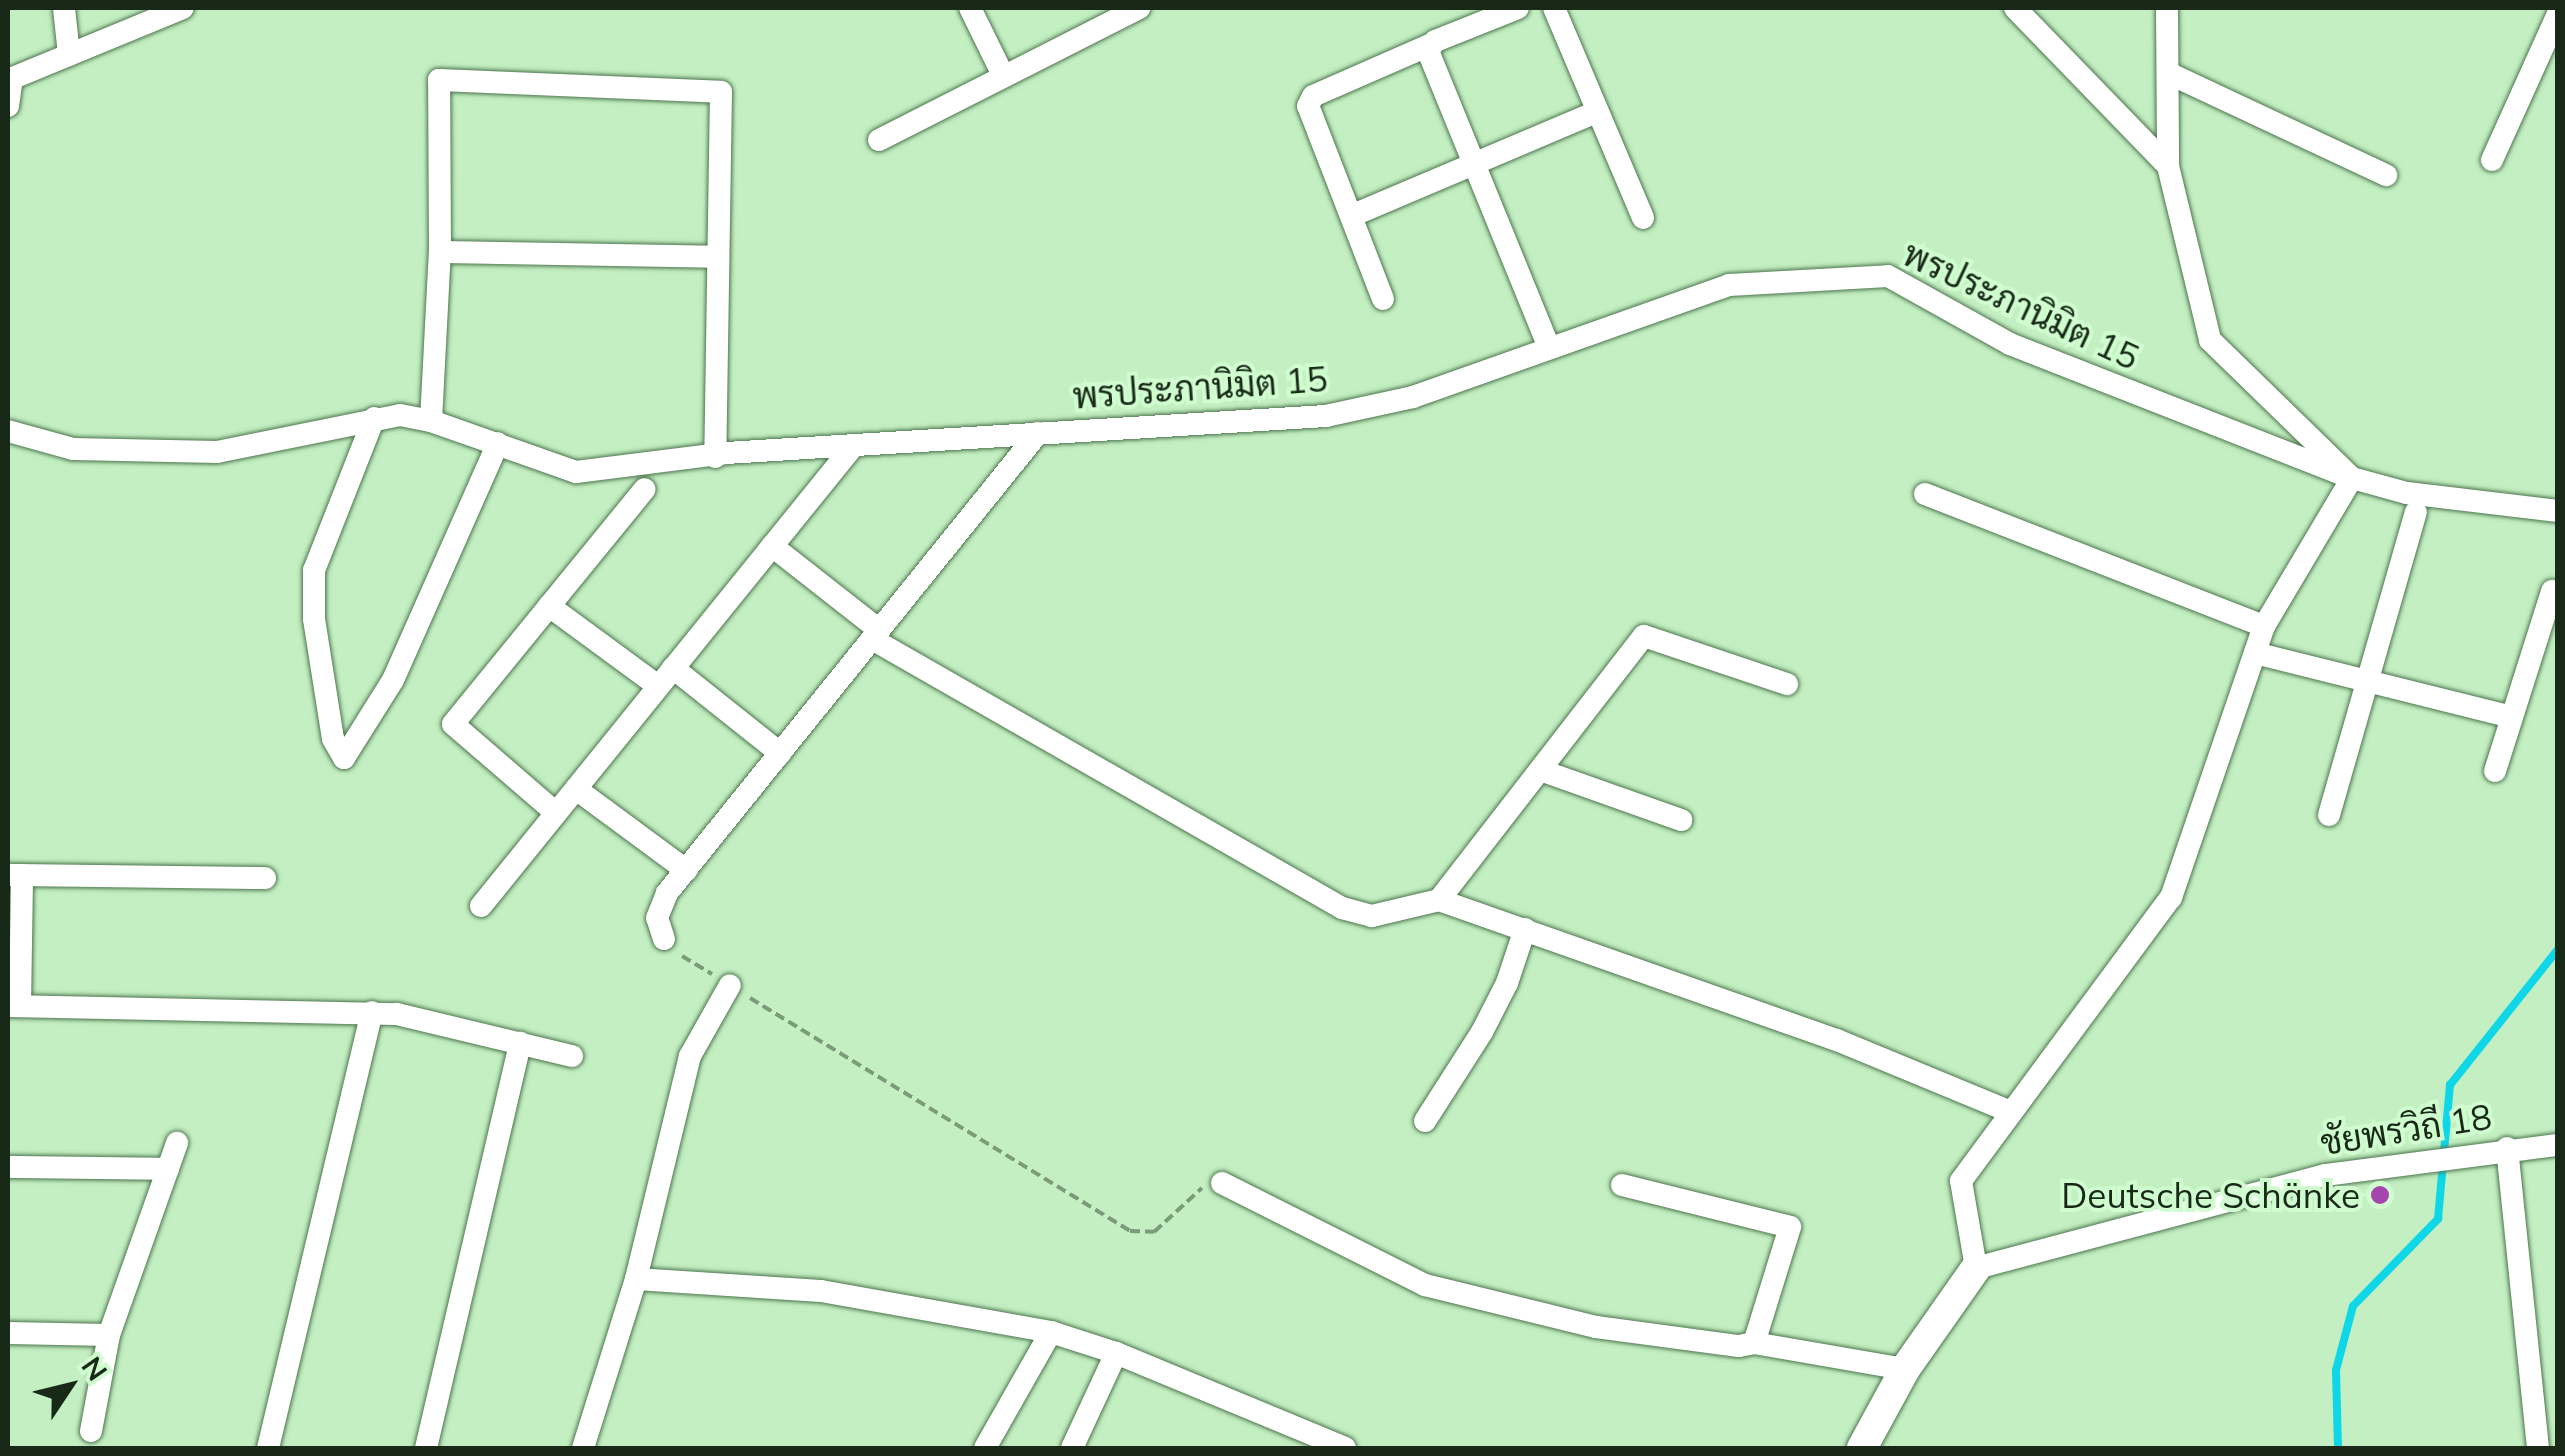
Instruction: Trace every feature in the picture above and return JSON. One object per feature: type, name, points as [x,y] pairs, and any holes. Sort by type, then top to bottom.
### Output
[{"type":"street","points":[[64,8],[69,55]]},
{"type":"street","points":[[8,106],[10,79],[182,8]]},
{"type":"street","points":[[970,8],[1003,76]]},
{"type":"street","points":[[879,140],[1138,8]]},
{"type":"street","points":[[1382,299],[1308,109],[1310,99],[1518,8]]},
{"type":"street","points":[[1554,8],[1644,218]]},
{"type":"street","points":[[2016,8],[2168,166]]},
{"type":"street","points":[[1862,1448],[1905,1369],[1976,1268],[1961,1181],[2172,896],[2264,626],[2352,478],[2210,340],[2168,166],[2167,8]]},
{"type":"street","points":[[2492,160],[2558,14]]},
{"type":"street","points":[[1432,44],[1429,56],[1549,348]]},
{"type":"street","points":[[2168,73],[2386,175]]},
{"type":"street","points":[[431,421],[440,252],[440,80],[721,92],[715,457]]},
{"type":"street","points":[[1350,216],[1598,111]]},
{"type":"street","points":[[440,252],[718,258]]},
{"type":"street","name":"พรประภานิมิต 15","points":[[8,431],[72,449],[217,452],[400,415],[431,421],[576,472],[726,453],[1326,416],[1414,397],[1729,284],[1888,276],[2010,344],[2352,478],[2407,493],[2558,511]]},
{"type":"street","points":[[374,418],[314,570],[314,620],[332,739],[344,758],[393,680],[498,443]]},
{"type":"street","points":[[664,939],[657,924],[658,912],[686,870],[1038,433]]},
{"type":"street","points":[[480,906],[854,445]]},
{"type":"street","points":[[556,812],[453,724],[644,489]]},
{"type":"street","points":[[1925,494],[2264,626]]},
{"type":"street","points":[[2329,816],[2416,512]]},
{"type":"street","points":[[772,546],[876,634],[1342,908],[1372,916],[1439,900],[1838,1040],[2010,1112]]},
{"type":"street","points":[[2495,772],[2552,592]]},
{"type":"street","points":[[549,606],[780,752]]},
{"type":"street","points":[[1439,900],[1644,636],[1787,684]]},
{"type":"street","points":[[2255,654],[2511,717]]},
{"type":"street","points":[[1540,770],[1681,820]]},
{"type":"street","points":[[576,789],[686,870]]},
{"type":"street","points":[[266,878],[14,875],[14,1006],[372,1012],[572,1056]]},
{"type":"street","points":[[1425,1121],[1498,1000],[1525,928]]},
{"type":"street","points":[[583,1448],[636,1279],[690,1056],[730,986]]},
{"type":"street","points":[[268,1448],[372,1012]]},
{"type":"street","points":[[426,1448],[520,1043]]},
{"type":"street","points":[[90,1432],[109,1335],[177,1143]]},
{"type":"street","name":"ชัยพรวิถี 18","points":[[1976,1268],[2326,1175],[2558,1144]]},
{"type":"street","points":[[2507,1148],[2538,1448]]},
{"type":"street","points":[[8,1167],[168,1169]]},
{"type":"street","points":[[1222,1183],[1426,1285],[1596,1327],[1738,1346],[1754,1344],[1905,1369]]},
{"type":"street","points":[[1622,1185],[1790,1227],[1754,1344]]},
{"type":"street","points":[[636,1279],[820,1292],[1051,1332],[1116,1354],[1288,1438],[1345,1448]]},
{"type":"street","points":[[985,1448],[1051,1332]]},
{"type":"street","points":[[8,1333],[109,1335]]},
{"type":"street","points":[[1072,1448],[1116,1354]]},
{"type":"path","points":[[664,939],[676,952],[730,986],[1130,1231],[1154,1232],[1199,1190],[1222,1183]]},
{"type":"waterway","points":[[2338,1448],[2336,1370],[2353,1306],[2438,1219],[2450,1085],[2558,949]]},
{"type":"place","name":"Deutsche Schänke","points":[[2380,1195]]}]
